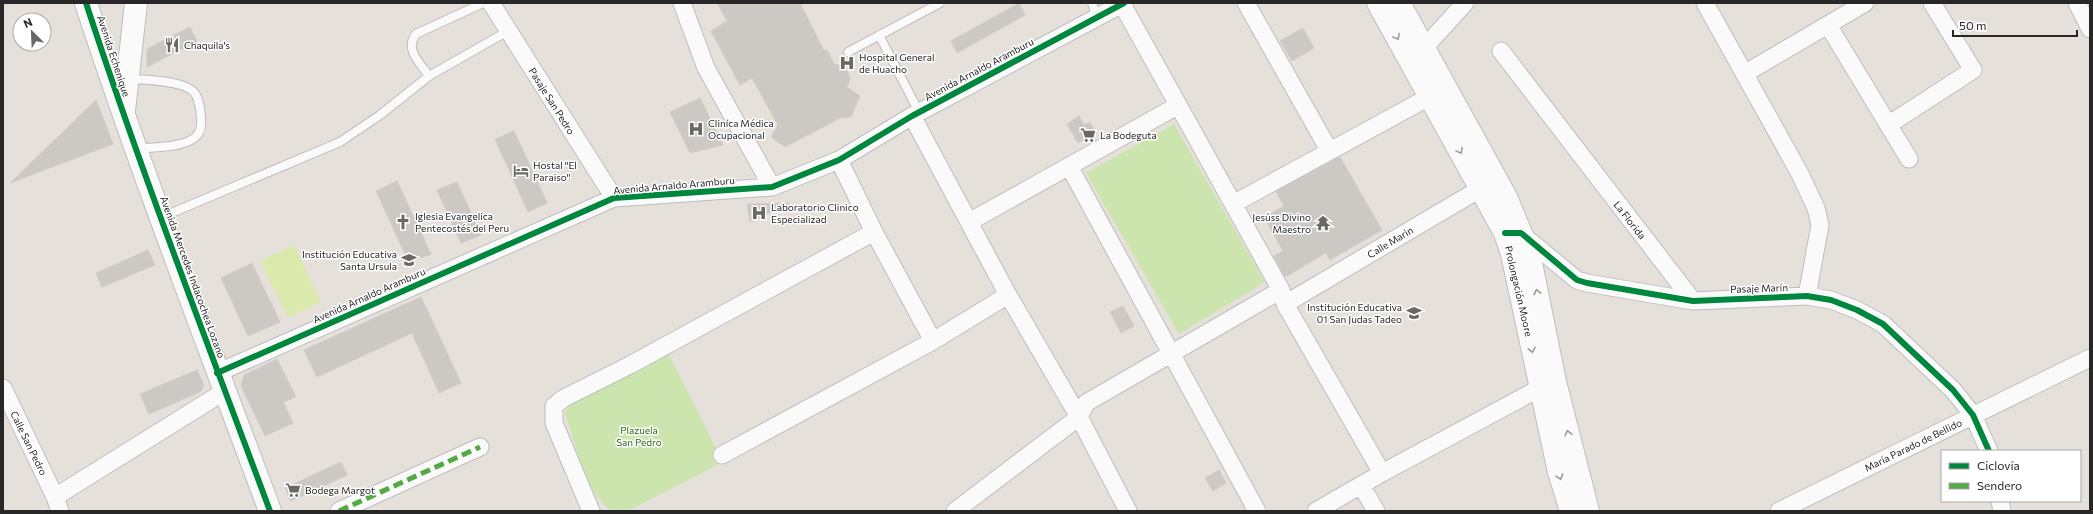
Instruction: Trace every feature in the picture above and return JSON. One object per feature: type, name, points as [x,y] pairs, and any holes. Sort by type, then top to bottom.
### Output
[{"type":"street","name":"Avenida Echenique","points":[[86,3],[123,116]]},
{"type":"street","points":[[123,116],[136,3]]},
{"type":"street","name":"Pasaje San Pedro","points":[[491,3],[614,198]]},
{"type":"street","points":[[682,3],[706,68],[772,187]]},
{"type":"street","points":[[1246,3],[1329,150]]},
{"type":"street","name":"Prolongación Moore","points":[[1378,3],[1438,93],[1513,233],[1512,254],[1548,385],[1588,511]]},
{"type":"street","name":"Prolongación Moore","points":[[1399,3],[1424,48],[1438,93]]},
{"type":"street","points":[[1424,48],[1466,3]]},
{"type":"street","points":[[1705,3],[1799,172],[1816,208],[1820,225],[1807,296]]},
{"type":"street","points":[[1744,74],[1865,3]]},
{"type":"street","points":[[1888,125],[1973,70],[1932,3]]},
{"type":"street","points":[[2077,3],[2090,29]]},
{"type":"street","points":[[1123,4],[1177,106],[1382,473]]},
{"type":"street","name":"Avenida Arnaldo Aramburu","points":[[57,504],[221,382],[614,198],[772,187],[839,160],[1095,10],[1123,4]]},
{"type":"street","points":[[1828,25],[1909,159]]},
{"type":"street","name":"La Florida","points":[[1500,52],[1693,301]]},
{"type":"street","points":[[1232,204],[1329,150],[1438,93]]},
{"type":"street","points":[[969,222],[1177,106]]},
{"type":"street","points":[[916,114],[969,222],[1008,294],[1079,417],[1123,509]]},
{"type":"street","name":"Avenida Mercedes Indacochea Lozano","points":[[123,116],[162,217],[221,382],[270,511]]},
{"type":"street","points":[[839,160],[874,232],[933,341]]},
{"type":"street","points":[[1069,166],[1257,511]]},
{"type":"street","name":"Calle Marin","points":[[955,511],[1079,417],[1086,403],[1172,354],[1283,297],[1488,184]]},
{"type":"street","points":[[591,511],[554,423],[554,406],[564,398],[630,366],[874,232]]},
{"type":"street","name":"Pasaje Marín","points":[[1513,233],[1577,280],[1693,301],[1807,296],[1831,300],[1857,310],[1882,324],[1953,390],[1973,415],[1989,450]]},
{"type":"street","points":[[722,456],[933,341],[1008,294]]},
{"type":"street","name":"María Parado de Bellido","points":[[1780,511],[2090,358]]},
{"type":"street","points":[[1316,511],[1382,473],[1548,385]]},
{"type":"street","name":"Prolongación Moore","points":[[1548,385],[1559,472],[1571,511]]},
{"type":"street","name":"Calle San Pedro","points":[[3,388],[57,504]]},
{"type":"street","points":[[339,511],[480,447]]},
{"type":"street","points":[[1361,485],[1376,511]]},
{"type":"lane","points":[[429,76],[411,50],[411,41],[416,34],[484,3]]},
{"type":"lane","points":[[848,52],[940,3]]},
{"type":"lane","points":[[162,217],[340,142],[380,115],[429,76],[508,31]]},
{"type":"lane","points":[[880,35],[916,114]]},
{"type":"lane","points":[[128,79],[168,82],[187,87],[196,95],[201,120],[200,132],[189,141],[136,149]]},
{"type":"green space","points":[[1174,124],[1265,282],[1179,334],[1086,173]]},
{"type":"green space","points":[[294,245],[321,302],[288,318],[260,261]]},
{"type":"green space","name":"Plazuela San Pedro","points":[[666,349],[723,462],[628,511],[610,511],[588,486],[565,413],[572,401]]},
{"type":"building","points":[[717,3],[800,3],[824,51],[827,50],[834,64],[841,65],[848,72],[850,79],[847,87],[860,96],[851,117],[840,118],[785,147],[771,137],[778,125],[752,78],[740,85],[711,31],[727,21]]},
{"type":"building","points":[[1019,3],[1025,15],[957,53],[951,41]]},
{"type":"building","name":"Chaquila's","points":[[190,27],[197,41],[147,67],[147,49]]},
{"type":"building","points":[[1303,28],[1314,48],[1292,61],[1280,41]]},
{"type":"building","name":"Cliníca Médica Ocupacional","points":[[700,98],[723,145],[690,153],[670,112]]},
{"type":"building","points":[[96,100],[113,144],[10,183]]},
{"type":"building","points":[[1079,116],[1084,125],[1090,122],[1096,133],[1078,143],[1067,124]]},
{"type":"building","name":"Hostal \"El Paraiso\"","points":[[514,131],[547,203],[528,212],[495,139]]},
{"type":"building","name":"Jesúss Divino Maestro","points":[[1340,157],[1382,230],[1330,260],[1326,253],[1285,277],[1274,256],[1283,251],[1264,217],[1284,206],[1276,192]]},
{"type":"building","name":"Iglesia Evangelica Pentecostés del Peru","points":[[397,181],[431,254],[409,263],[376,191]]},
{"type":"building","points":[[457,182],[481,235],[461,243],[437,190]]},
{"type":"building","name":"Laboratorio Clinico Especializad","points":[[790,203],[750,222],[747,204]]},
{"type":"building","points":[[148,250],[155,265],[102,287],[96,273]]},
{"type":"building","points":[[252,263],[280,322],[248,336],[221,278]]},
{"type":"building","points":[[421,297],[461,383],[439,393],[412,333],[317,377],[304,350]]},
{"type":"building","points":[[1123,306],[1134,326],[1121,333],[1110,312]]},
{"type":"building","points":[[277,359],[296,397],[283,402],[293,423],[265,436],[241,386],[244,375]]},
{"type":"building","points":[[197,370],[204,385],[200,392],[149,414],[140,394]]},
{"type":"building","points":[[341,462],[347,475],[291,501],[285,488]]},
{"type":"building","points":[[1219,470],[1226,483],[1213,491],[1205,478]]},
{"type":"marked path","points":[[339,511],[480,447]]},
{"type":"cycle path","points":[[86,3],[152,194],[270,511]]},
{"type":"cycle path","points":[[217,373],[614,198],[772,187],[839,160],[912,116],[1124,3]]},
{"type":"cycle path","points":[[1505,233],[1521,233],[1577,280],[1587,283],[1693,301],[1807,296],[1831,300],[1857,310],[1883,324],[1953,390],[1973,415],[1989,450]]},
{"type":"place","name":"Chaquila's","points":[[172,45]]},
{"type":"place","name":"Hospital General de Huacho","points":[[847,63]]},
{"type":"place","name":"Cliníca Médica Ocupacional","points":[[696,129]]},
{"type":"place","name":"La Bodeguta","points":[[1088,135]]},
{"type":"place","name":"Hostal \"El Paraiso\"","points":[[521,171]]},
{"type":"place","name":"Laboratorio Clinico Especializad","points":[[759,213]]},
{"type":"place","name":"Iglesia Evangelica Pentecostés del Peru","points":[[403,222]]},
{"type":"place","name":"Jesúss Divino Maestro","points":[[1323,223]]},
{"type":"place","name":"Institución Educativa Santa Ursula","points":[[409,260]]},
{"type":"place","name":"Institución Educativa 01 San Judas Tadeo","points":[[1414,313]]},
{"type":"place","name":"Bodega Margot","points":[[293,490]]}]
